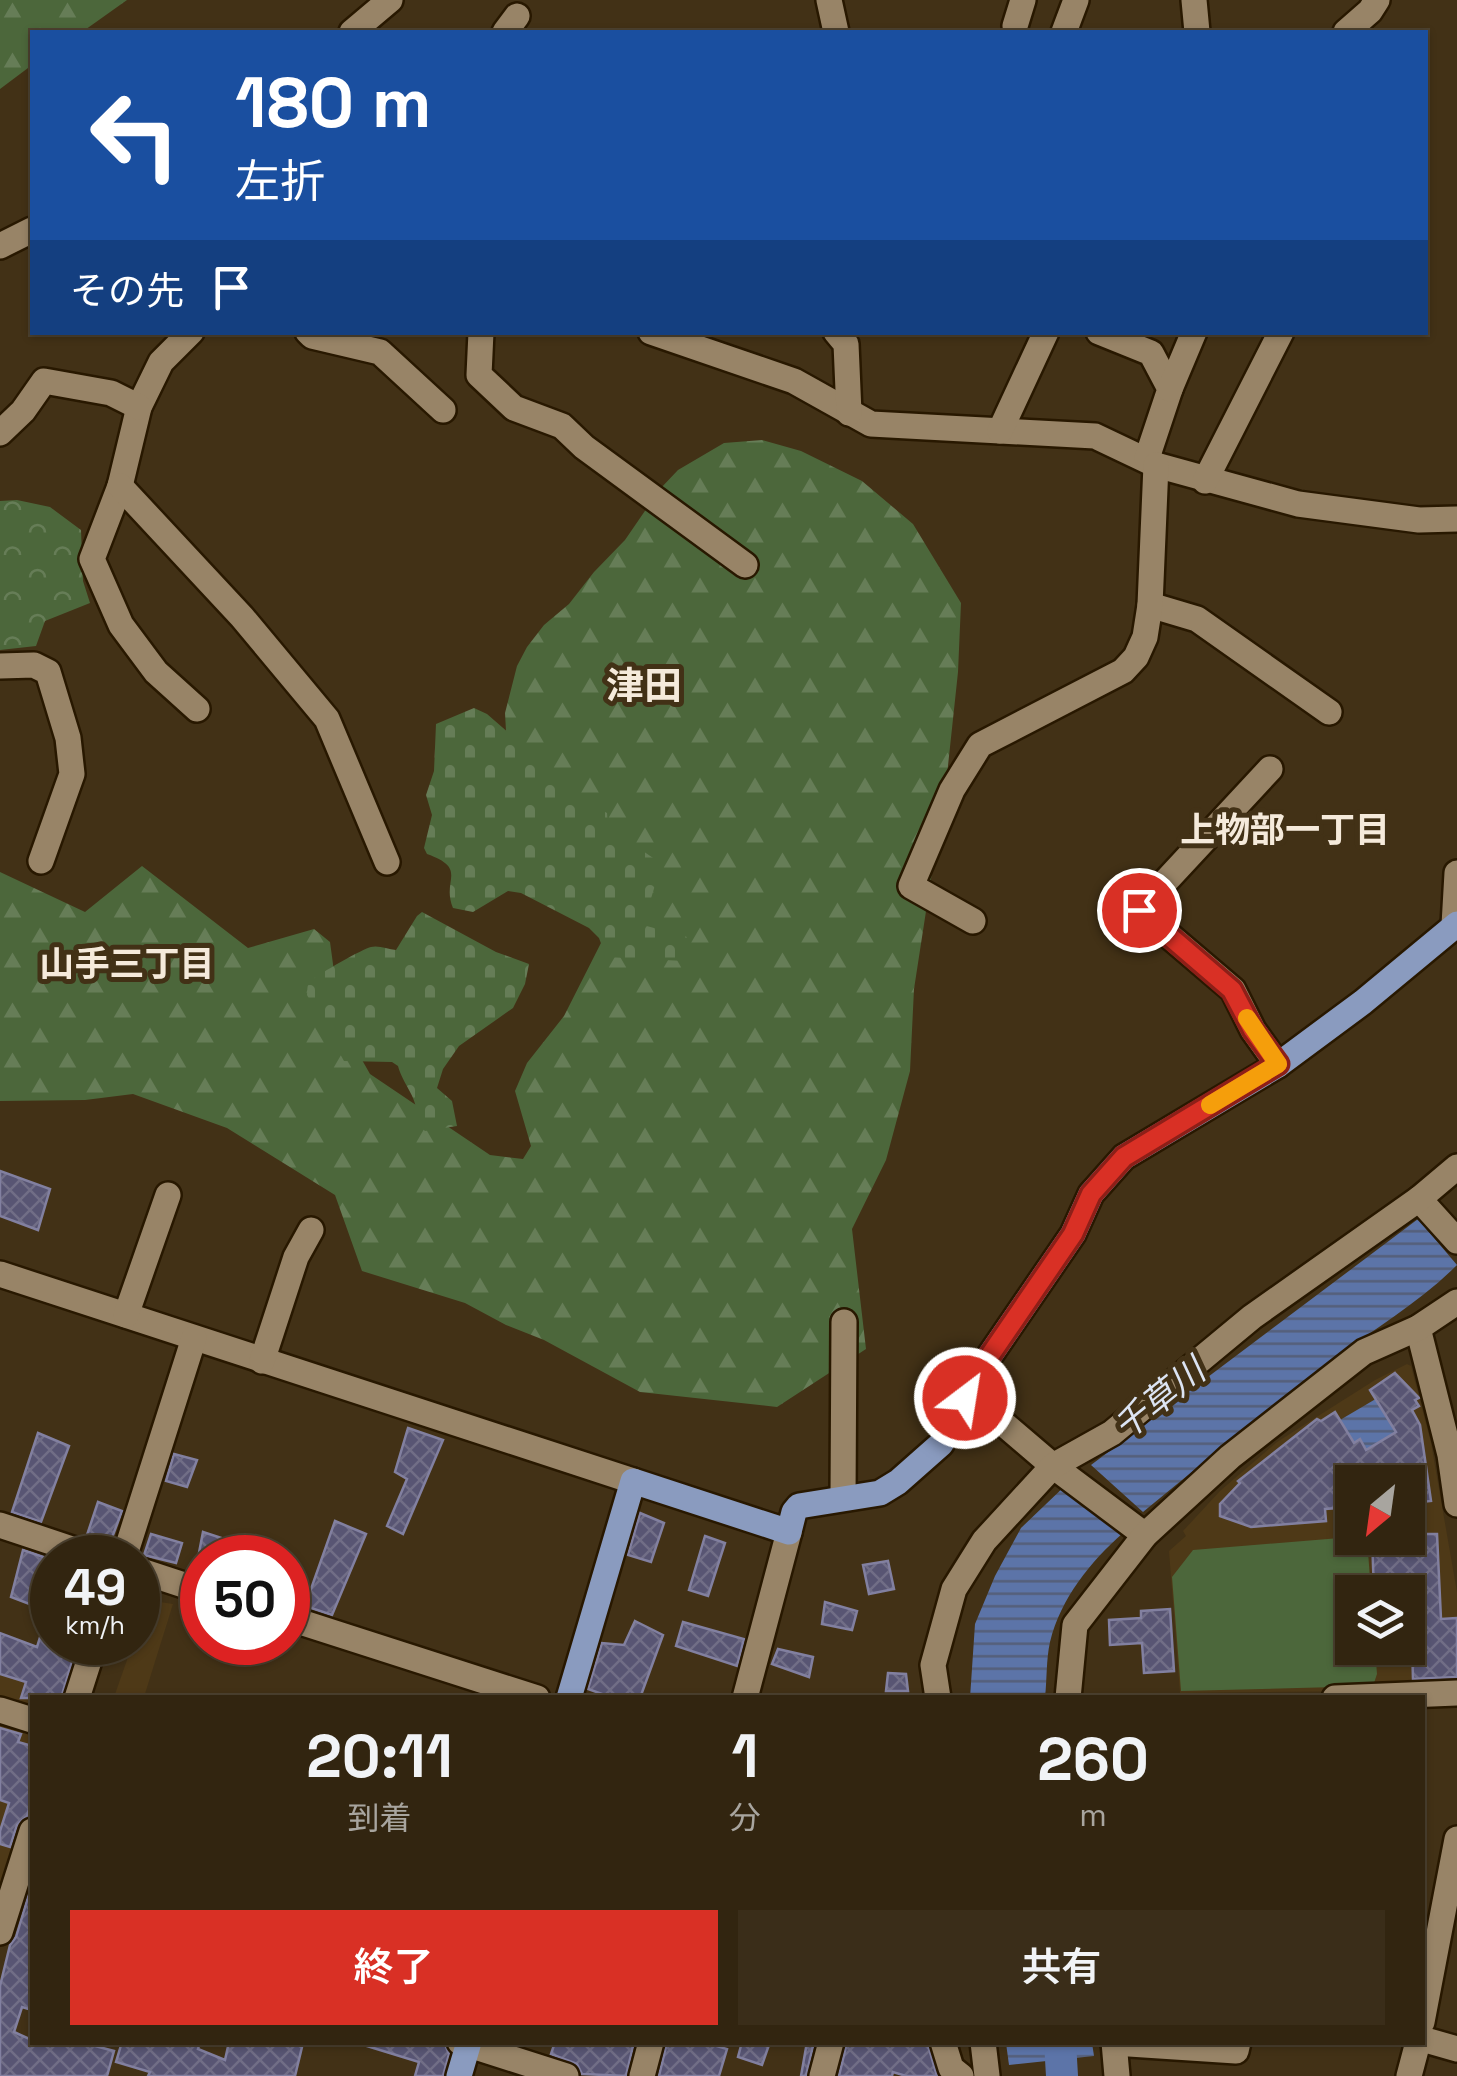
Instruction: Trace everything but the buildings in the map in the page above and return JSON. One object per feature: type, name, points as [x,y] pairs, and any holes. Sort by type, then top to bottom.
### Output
[{"type":"main road","points":[[570,1695],[633,1481],[789,1532],[799,1506],[880,1493],[898,1482],[941,1444],[982,1367],[1073,1234],[1091,1194],[1124,1157],[1278,1064],[1363,1002],[1456,925]]},
{"type":"main road","points":[[459,2076],[466,2045]]},
{"type":"street","points":[[829,0],[836,30]]},
{"type":"street","points":[[1014,26],[1024,0]]},
{"type":"street","points":[[1065,30],[1076,0]]},
{"type":"street","points":[[1194,0],[1196,30]]},
{"type":"street","points":[[1348,30],[1376,0]]},
{"type":"street","points":[[354,30],[382,3]]},
{"type":"street","points":[[0,246],[30,231]]},
{"type":"street","points":[[189,335],[161,362],[139,407],[120,486],[92,559],[121,626],[156,672],[197,708]]},
{"type":"street","points":[[311,335],[380,352],[442,410]]},
{"type":"street","points":[[480,335],[479,375],[514,408],[562,426],[584,448],[745,565]]},
{"type":"street","points":[[660,335],[794,381],[871,424],[1095,436],[1205,481],[1298,504],[1419,520],[1457,519]]},
{"type":"street","points":[[838,335],[846,344],[850,413]]},
{"type":"street","points":[[1000,431],[1045,335]]},
{"type":"street","points":[[1106,335],[1151,353],[1170,390]]},
{"type":"street","points":[[974,920],[911,886],[952,790],[983,742],[1123,671],[1136,657],[1145,637],[1150,606],[1152,462],[1170,390],[1193,335]]},
{"type":"street","points":[[1205,481],[1279,335]]},
{"type":"street","points":[[0,433],[23,411],[44,381],[111,393],[139,407]]},
{"type":"street","points":[[120,486],[242,618],[327,719],[387,862]]},
{"type":"street","points":[[1150,606],[1197,619],[1329,712]]},
{"type":"street","points":[[0,666],[34,664],[48,672],[68,738],[72,774],[40,861]]},
{"type":"street","points":[[1270,769],[1139,910],[1232,990],[1253,1030],[1278,1064]]},
{"type":"street","points":[[1456,925],[1457,873]]},
{"type":"street","points":[[938,1695],[933,1665],[954,1589],[984,1541],[1053,1466],[1112,1433],[1252,1317],[1457,1168]]},
{"type":"street","points":[[126,1315],[168,1196]]},
{"type":"street","points":[[1419,1199],[1457,1241]]},
{"type":"street","points":[[262,1361],[296,1258],[311,1230]]},
{"type":"street","points":[[0,1274],[633,1481]]},
{"type":"street","points":[[1068,1695],[1075,1625],[1145,1536],[1230,1457],[1364,1352],[1418,1328],[1457,1302]]},
{"type":"street","points":[[843,1498],[844,1322]]},
{"type":"street","points":[[1418,1328],[1451,1433],[1457,1504]]},
{"type":"street","points":[[131,1535],[194,1338]]},
{"type":"street","points":[[965,1398],[984,1407],[1145,1536]]},
{"type":"street","points":[[0,1526],[30,1536]]},
{"type":"street","points":[[746,1695],[789,1532]]},
{"type":"street","points":[[310,1625],[528,1695]]},
{"type":"street","points":[[78,1695],[88,1665]]},
{"type":"street","points":[[1408,1695],[1457,1693]]},
{"type":"street","points":[[0,1710],[30,1719]]},
{"type":"street","points":[[0,1932],[30,1838]]},
{"type":"street","points":[[1425,2008],[1457,1839]]},
{"type":"street","points":[[1425,2042],[1457,2049]]},
{"type":"street","points":[[472,2045],[566,2076]]},
{"type":"street","points":[[642,2076],[650,2045]]},
{"type":"street","points":[[822,2076],[830,2045]]},
{"type":"street","points":[[944,2045],[951,2068],[960,2076]]},
{"type":"street","points":[[983,2045],[987,2076]]},
{"type":"street","points":[[1114,2045],[1117,2076]]},
{"type":"street","points":[[1160,2045],[1236,2050],[1237,2045]]},
{"type":"street","points":[[1408,2076],[1419,2045]]},
{"type":"shaded area","points":[[1407,1364],[1411,1366],[1431,1443],[1457,1592],[1457,1681],[1385,1691],[1180,1693],[1169,1551],[1186,1536],[1183,1531],[1220,1491],[1277,1442],[1375,1380]]},
{"type":"shaded area","points":[[160,1602],[173,1604],[160,1646]]},
{"type":"shaded area","points":[[41,1665],[70,1665],[60,1695],[30,1695],[30,1710],[0,1701],[0,1672],[35,1682]]},
{"type":"shaded area","points":[[125,1665],[154,1665],[145,1695],[115,1695]]},
{"type":"shaded area","points":[[0,1714],[30,1723],[30,1804],[5,1883],[0,1881]]},
{"type":"green space","points":[[0,0],[127,0],[85,30],[30,30],[30,66],[0,89]]},
{"type":"green space","points":[[762,440],[801,451],[862,481],[913,524],[961,603],[947,775],[914,989],[910,1071],[886,1160],[852,1229],[866,1349],[777,1407],[640,1392],[465,1303],[362,1271],[335,1195],[227,1128],[133,1094],[85,1100],[0,1101],[0,872],[85,912],[142,866],[248,948],[314,929],[330,942],[341,1023],[370,1074],[490,1155],[523,1159],[531,1146],[515,1091],[527,1063],[564,1016],[603,939],[506,731],[505,713],[517,666],[544,625],[569,604],[625,540],[678,470],[724,443]]},
{"type":"green space","points":[[17,500],[50,507],[81,530],[83,581],[90,603],[45,621],[36,646],[0,650],[0,501]]},
{"type":"green space","points":[[474,708],[487,714],[524,746],[557,787],[607,813],[608,827],[656,860],[659,872],[643,925],[687,937],[684,961],[606,957],[599,938],[589,928],[521,893],[508,891],[473,912],[453,908],[451,870],[424,848],[432,815],[426,795],[434,771],[436,724]]},
{"type":"green space","points":[[422,912],[496,952],[529,964],[525,984],[513,1008],[459,1046],[443,1069],[437,1088],[452,1101],[457,1126],[425,1131],[415,1122],[414,1100],[398,1066],[392,1062],[344,1061],[307,995],[312,980],[360,952],[374,947],[396,950]]},
{"type":"green space","points":[[1335,1538],[1335,1555],[1368,1555],[1370,1575],[1335,1575],[1335,1665],[1376,1665],[1373,1686],[1181,1691],[1172,1577],[1193,1550]]},
{"type":"water","points":[[1418,1219],[1457,1265],[1143,1512],[1091,1465]]},
{"type":"water","points":[[1396,1387],[1390,1422],[1396,1432],[1366,1450],[1360,1440],[1354,1443],[1340,1420]]},
{"type":"water","points":[[1068,1483],[1123,1533],[1088,1569],[1061,1610],[1050,1642],[1045,1695],[970,1695],[975,1624],[1021,1528]]},
{"type":"water","points":[[1006,2045],[1092,2045],[1094,2056],[1009,2065]]},
{"type":"waterway","name":"千草川","points":[[1060,2045],[1062,2076]]},
{"type":"slow traffic","points":[[1210,1105],[1278,1064],[1247,1018]]},
{"type":"district","name":"津田","points":[[644,686]]},
{"type":"district","name":"上物部一丁目","points":[[1285,830]]},
{"type":"district","name":"山手三丁目","points":[[127,964]]},
{"type":"route","points":[[965,1398],[1073,1234],[1091,1194],[1124,1157],[1278,1064],[1253,1030],[1232,990],[1139,910]]}]
